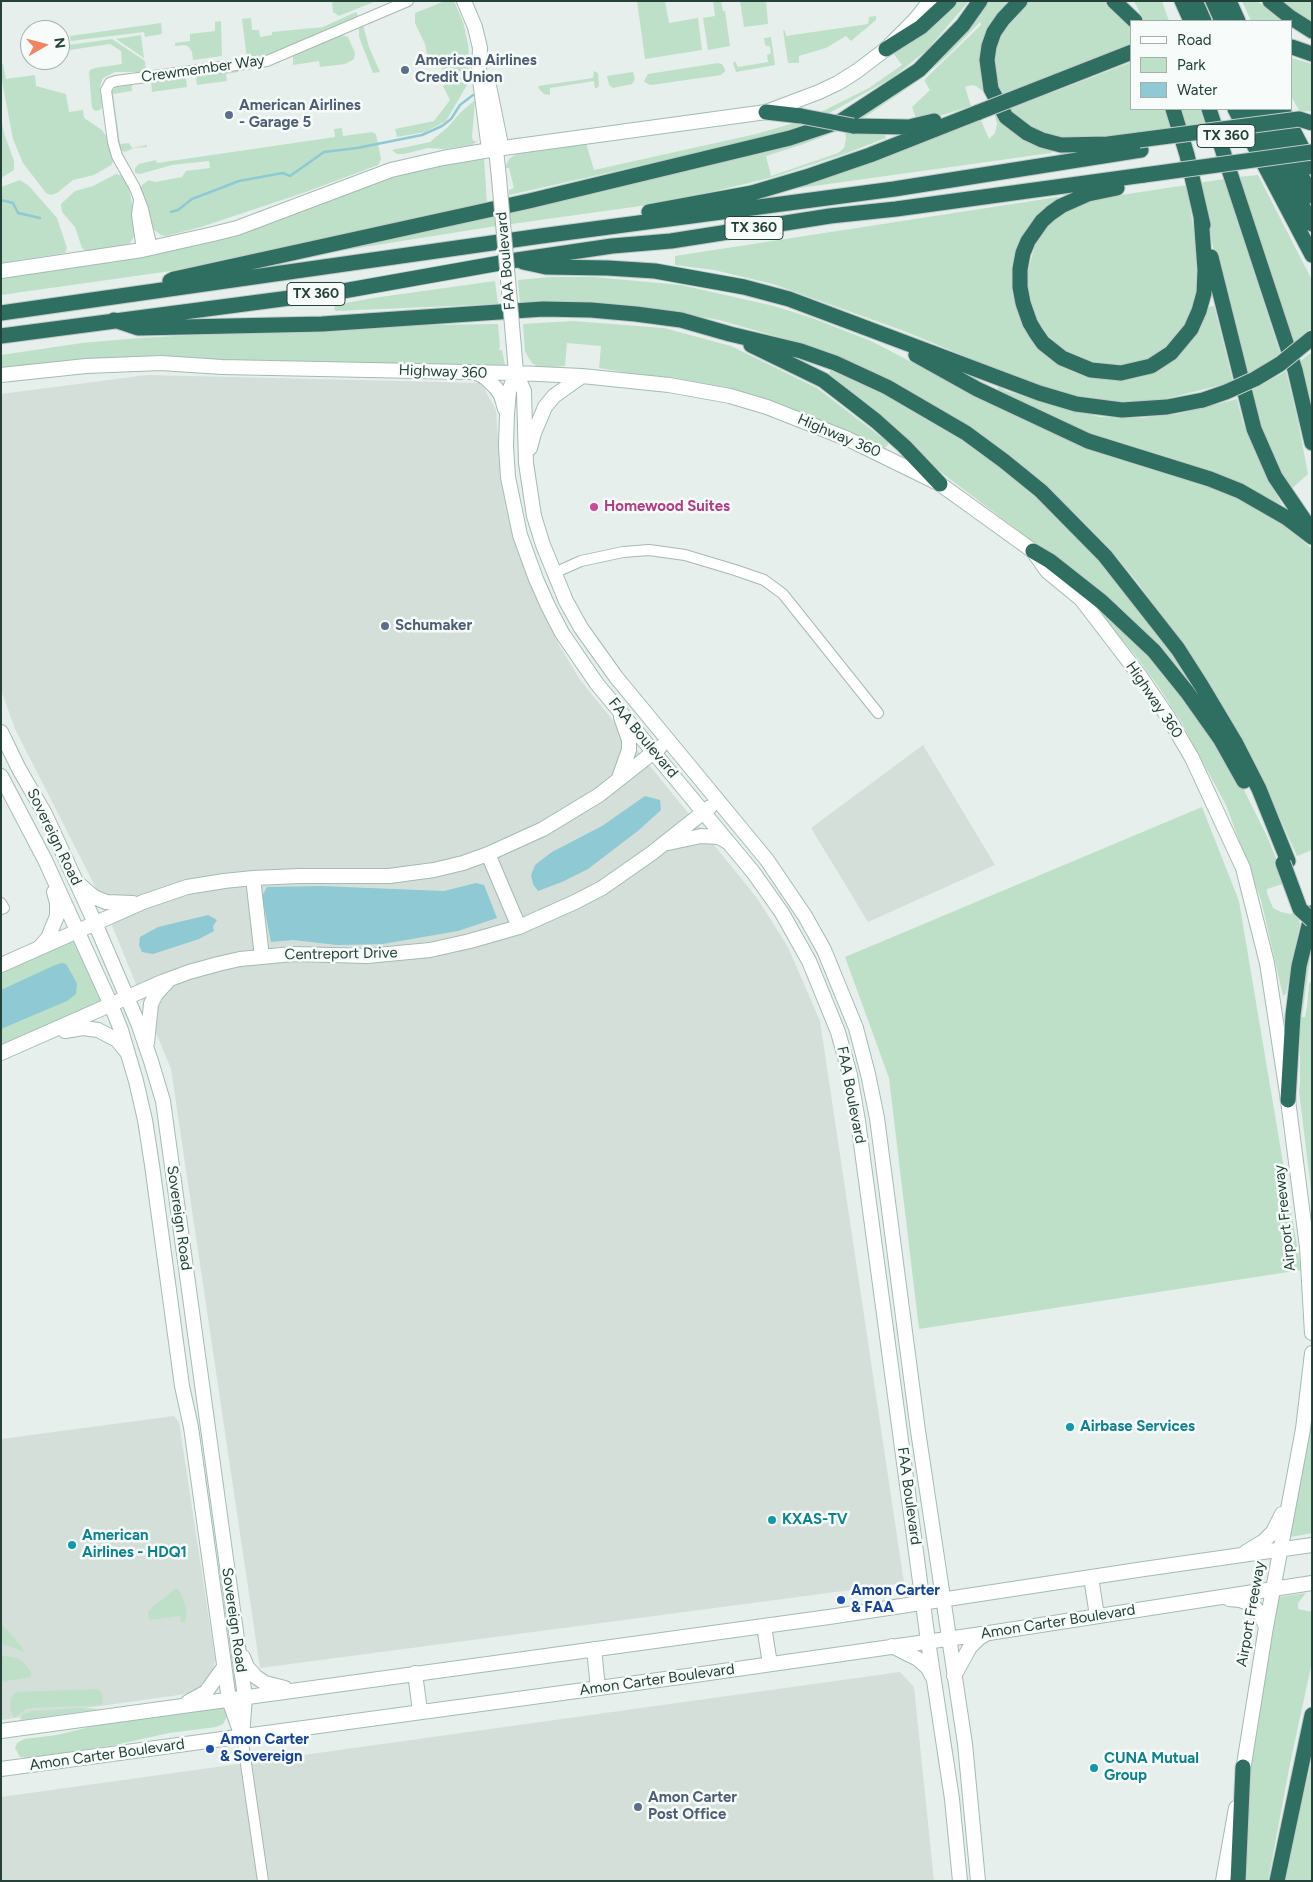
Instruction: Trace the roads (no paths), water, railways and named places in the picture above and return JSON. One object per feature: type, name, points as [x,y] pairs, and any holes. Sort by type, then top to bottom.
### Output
[{"type":"highway","points":[[886,49],[921,27],[949,1]]},
{"type":"highway","points":[[152,292],[174,279],[306,251],[751,149],[833,124],[872,102],[918,70],[963,25],[980,1]]},
{"type":"highway","points":[[1020,1],[1003,18],[994,32],[987,60],[991,89],[1006,117],[1028,134],[1061,145],[1140,145]]},
{"type":"highway","points":[[1114,1],[1133,20]]},
{"type":"highway","points":[[1129,1],[1138,20]]},
{"type":"highway","points":[[1173,1],[1180,20]]},
{"type":"highway","points":[[1182,1],[1191,20]]},
{"type":"highway","points":[[1194,1],[1204,20]]},
{"type":"highway","points":[[1213,1],[1222,20]]},
{"type":"highway","points":[[1228,1],[1238,20]]},
{"type":"highway","points":[[1270,1],[1312,31]]},
{"type":"highway","points":[[1293,47],[1312,54]]},
{"type":"highway","points":[[621,226],[642,214],[752,193],[806,177],[870,155],[1130,53]]},
{"type":"highway","points":[[1173,110],[1187,155],[1200,216],[1254,429],[1274,477],[1312,531]]},
{"type":"highway","points":[[1209,110],[1295,370],[1312,443]]},
{"type":"highway","points":[[1236,110],[1312,255]]},
{"type":"highway","points":[[1251,110],[1312,224]]},
{"type":"highway","points":[[1272,111],[1305,169],[1312,196]]},
{"type":"highway","points":[[766,112],[801,116],[853,126],[909,127],[938,119],[958,120]]},
{"type":"highway","name":"TX 360","points":[[1,312],[894,189],[1140,145],[1312,123]]},
{"type":"highway","name":"TX 360","points":[[1,336],[342,291],[517,260],[612,246],[671,240],[830,216],[1145,179],[1212,166],[1312,152]]},
{"type":"highway","points":[[1145,179],[1088,194],[1061,206],[1042,221],[1028,241],[1023,253],[1020,269],[1020,287],[1023,303],[1030,322],[1043,343],[1062,358],[1091,370],[1121,373],[1151,366],[1171,353],[1191,329],[1204,293],[1205,270],[1200,216]]},
{"type":"highway","points":[[517,260],[546,267],[655,271],[744,287],[789,299],[1039,393],[1076,404],[1122,410],[1167,407],[1203,400],[1226,392],[1280,364],[1312,338]]},
{"type":"highway","points":[[114,320],[138,328],[302,324],[566,309],[636,314],[681,320],[730,334],[801,350],[887,387],[966,433],[1041,491],[1105,556],[1178,649],[1243,758],[1260,789],[1286,862]]},
{"type":"highway","points":[[874,331],[977,389],[1063,431],[1104,447],[1210,479],[1240,491],[1287,518],[1312,537]]},
{"type":"highway","points":[[730,334],[829,385],[876,420],[940,484]]},
{"type":"highway","points":[[1033,551],[1050,561],[1102,602],[1131,628],[1154,651],[1187,692],[1221,740],[1247,786],[1286,862],[1312,919]]},
{"type":"highway","points":[[1288,1100],[1293,1015],[1299,966],[1312,913]]},
{"type":"highway","points":[[1277,1881],[1312,1715]]},
{"type":"highway","points":[[1238,1881],[1243,1767]]},
{"type":"street","name":"Crewmember Way","points":[[147,249],[143,209],[135,188],[117,156],[113,142],[106,90],[110,83],[116,80],[267,61],[408,1]]},
{"type":"street","name":"FAA Boulevard","points":[[464,1],[478,36],[479,72],[488,142],[496,149],[516,373],[524,391],[526,463],[534,516],[554,574],[566,602],[597,652],[767,860],[805,916],[824,950],[856,1028],[877,1118],[948,1638],[965,1744],[978,1881]]},
{"type":"street","points":[[1,271],[147,249],[238,228],[391,170],[496,149],[766,112],[798,101],[838,83],[886,49],[915,20],[930,1]]},
{"type":"street","name":"Highway 360","points":[[1,375],[86,366],[161,363],[222,367],[516,373],[582,376],[669,385],[730,396],[767,407],[848,438],[940,484],[1033,551],[1047,571],[1081,599],[1140,676],[1168,717],[1196,766],[1243,868],[1267,962],[1288,1100]]},
{"type":"street","points":[[476,372],[486,378],[496,388],[501,395],[507,414]]},
{"type":"street","name":"FAA Boulevard","points":[[516,373],[509,391],[507,414],[506,446],[508,476],[520,535],[536,580],[562,634],[594,679],[753,872],[782,913],[809,960],[838,1032],[850,1075],[858,1120],[928,1641],[952,1799],[960,1881]]},
{"type":"street","points":[[526,463],[534,433],[545,406],[554,396],[582,376]]},
{"type":"street","points":[[536,580],[581,561],[623,552],[649,550],[685,555],[764,580],[783,594],[878,713]]},
{"type":"street","points":[[617,781],[624,766],[629,745],[618,709]]},
{"type":"street","name":"Sovereign Road","points":[[1,732],[19,769],[45,814],[95,923],[146,1047],[163,1101],[245,1697],[242,1736]]},
{"type":"street","points":[[1,965],[143,902],[187,888],[253,878],[389,876],[434,870],[463,863],[544,829],[617,781],[669,741]]},
{"type":"street","points":[[2,778],[19,769]]},
{"type":"street","name":"Sovereign Road","points":[[2,778],[44,860],[111,1005],[128,1053],[145,1120],[229,1700],[242,1736],[263,1881]]},
{"type":"street","name":"Centreport Drive","points":[[1,1053],[169,980],[218,964],[262,956],[293,954],[367,956],[407,952],[453,946],[519,927],[576,902],[602,888],[665,843],[719,800]]},
{"type":"street","points":[[665,843],[701,836],[719,837],[730,844]]},
{"type":"street","points":[[488,854],[519,927]]},
{"type":"street","points":[[38,948],[48,938],[57,916],[58,903],[44,860]]},
{"type":"street","points":[[73,876],[94,897],[106,902],[143,902]]},
{"type":"street","points":[[253,878],[262,956]]},
{"type":"street","points":[[1,903],[4,908],[1,910]]},
{"type":"street","points":[[146,1047],[151,1004],[156,994],[169,980]]},
{"type":"street","points":[[823,994],[840,986]]},
{"type":"street","points":[[45,1035],[83,1028],[98,1030],[117,1040],[128,1053]]},
{"type":"street","name":"Airport Freeway","points":[[1288,1100],[1307,1247],[1312,1333]]},
{"type":"street","points":[[887,1332],[905,1330]]},
{"type":"street","name":"Airport Freeway","points":[[1223,1881],[1302,1429],[1312,1353]]},
{"type":"street","points":[[1232,1557],[1253,1549],[1273,1532],[1289,1500]]},
{"type":"street","points":[[1,1732],[764,1626],[1312,1545]]},
{"type":"street","points":[[1091,1577],[1097,1616]]},
{"type":"street","name":"Amon Carter Boulevard","points":[[1,1769],[989,1633],[1312,1583]]},
{"type":"street","points":[[1216,1598],[1240,1600],[1253,1605],[1261,1614],[1266,1627]]},
{"type":"street","points":[[235,1624],[246,1667],[255,1677],[265,1684],[278,1688],[298,1690]]},
{"type":"street","points":[[764,1626],[770,1664]]},
{"type":"street","points":[[954,1676],[970,1647],[979,1638],[989,1633]]},
{"type":"street","points":[[892,1646],[918,1659],[928,1668],[934,1681]]},
{"type":"street","points":[[594,1649],[598,1688]]},
{"type":"street","points":[[177,1707],[206,1692],[224,1667]]},
{"type":"street","points":[[415,1673],[420,1711]]},
{"type":"water","points":[[645,796],[660,800],[661,810],[639,830],[588,869],[538,891],[533,884],[531,875],[535,865],[552,852],[602,826]]},
{"type":"water","points":[[476,883],[484,885],[497,918],[458,931],[383,944],[337,945],[293,940],[271,942],[262,896],[267,887],[320,886],[444,891]]},
{"type":"water","points":[[208,915],[217,920],[213,926],[214,931],[199,939],[153,954],[142,952],[139,945],[140,937],[158,927]]},
{"type":"water","points":[[62,963],[66,964],[77,984],[76,994],[67,1001],[1,1029],[1,990]]},
{"type":"waterway","points":[[171,212],[178,210],[192,199],[239,181],[283,173],[290,176],[324,152],[357,148],[422,135],[442,126],[451,119],[460,105],[473,95]]},
{"type":"waterway","points":[[1,200],[13,203],[18,213],[40,218]]},
{"type":"place","name":"American Airlines Credit Union","points":[[405,70]]},
{"type":"place","name":"American Airlines - Garage 5","points":[[229,115]]},
{"type":"place","name":"Homewood Suites","points":[[594,507]]},
{"type":"place","name":"Schumaker","points":[[385,626]]},
{"type":"place","name":"Airbase Services","points":[[1070,1427]]},
{"type":"place","name":"KXAS-TV","points":[[772,1520]]},
{"type":"place","name":"American Airlines - HDQ1","points":[[72,1545]]},
{"type":"place","name":"Amon Carter & FAA","points":[[841,1600]]},
{"type":"place","name":"Amon Carter & Sovereign","points":[[210,1749]]},
{"type":"place","name":"CUNA Mutual Group","points":[[1094,1768]]},
{"type":"place","name":"Amon Carter Post Office","points":[[638,1807]]}]
